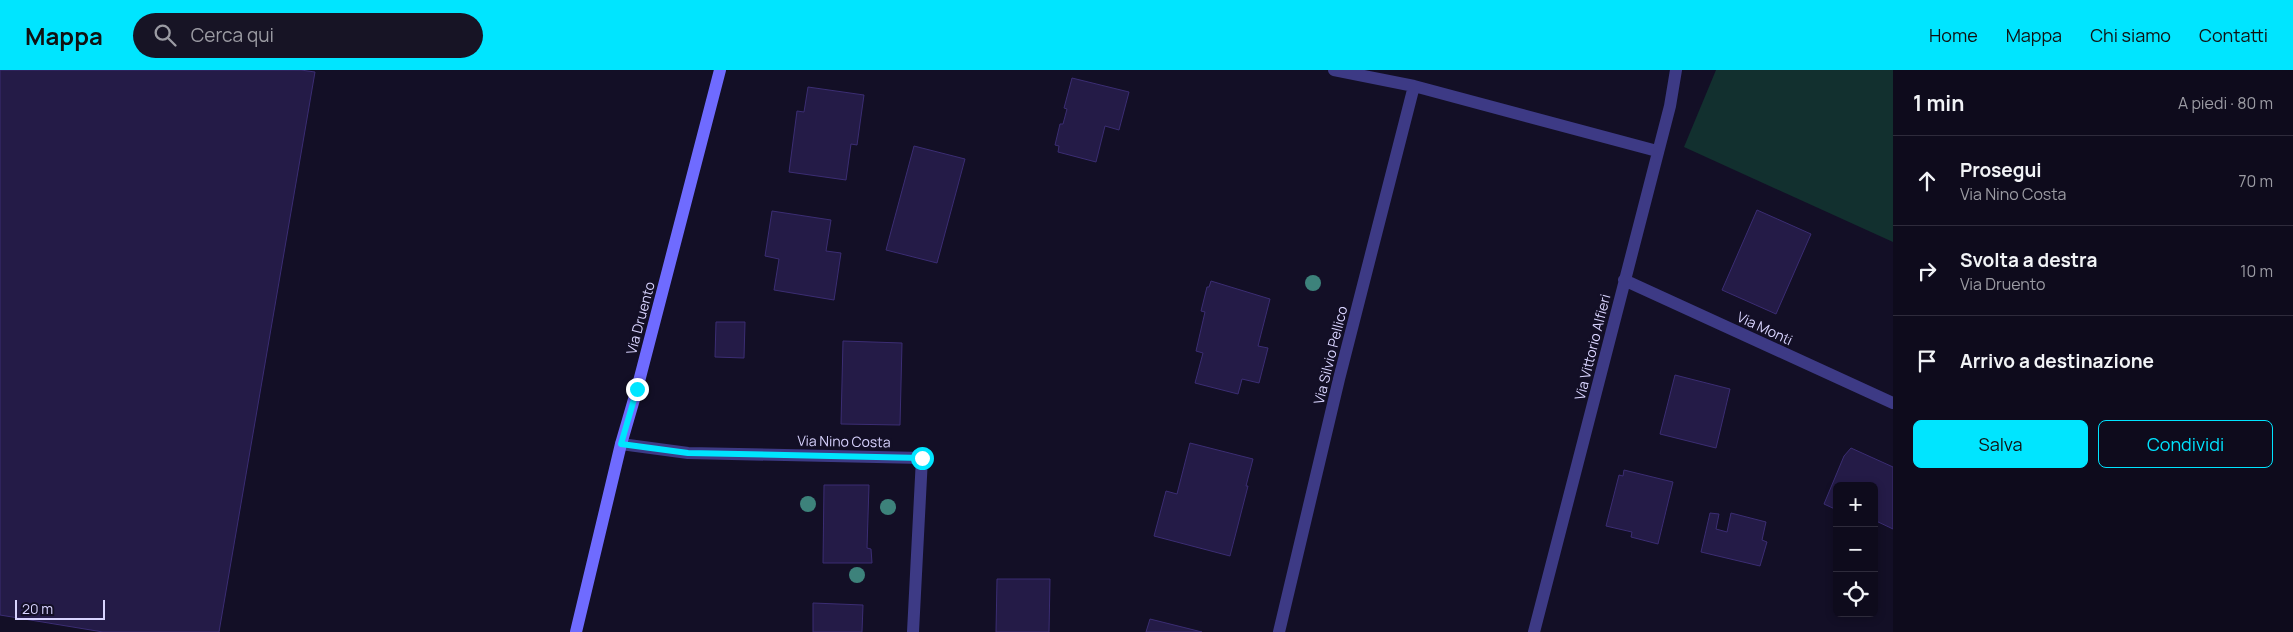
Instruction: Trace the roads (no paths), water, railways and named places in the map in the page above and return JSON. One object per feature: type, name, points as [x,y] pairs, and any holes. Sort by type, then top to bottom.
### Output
[{"type":"street","name":"Via Druento","points":[[576,632],[621,444],[720,70]]},
{"type":"street","points":[[1334,70],[1414,86],[1657,151]]},
{"type":"street","name":"Via Vittorio Alfieri","points":[[1534,632],[1670,106],[1676,70]]},
{"type":"street","name":"Via Silvio Pellico","points":[[1279,632],[1339,379],[1414,86]]},
{"type":"street","name":"Via Monti","points":[[1624,280],[1893,403]]},
{"type":"street","name":"Via Nino Costa","points":[[621,444],[688,453],[922,458],[913,632]]}]
